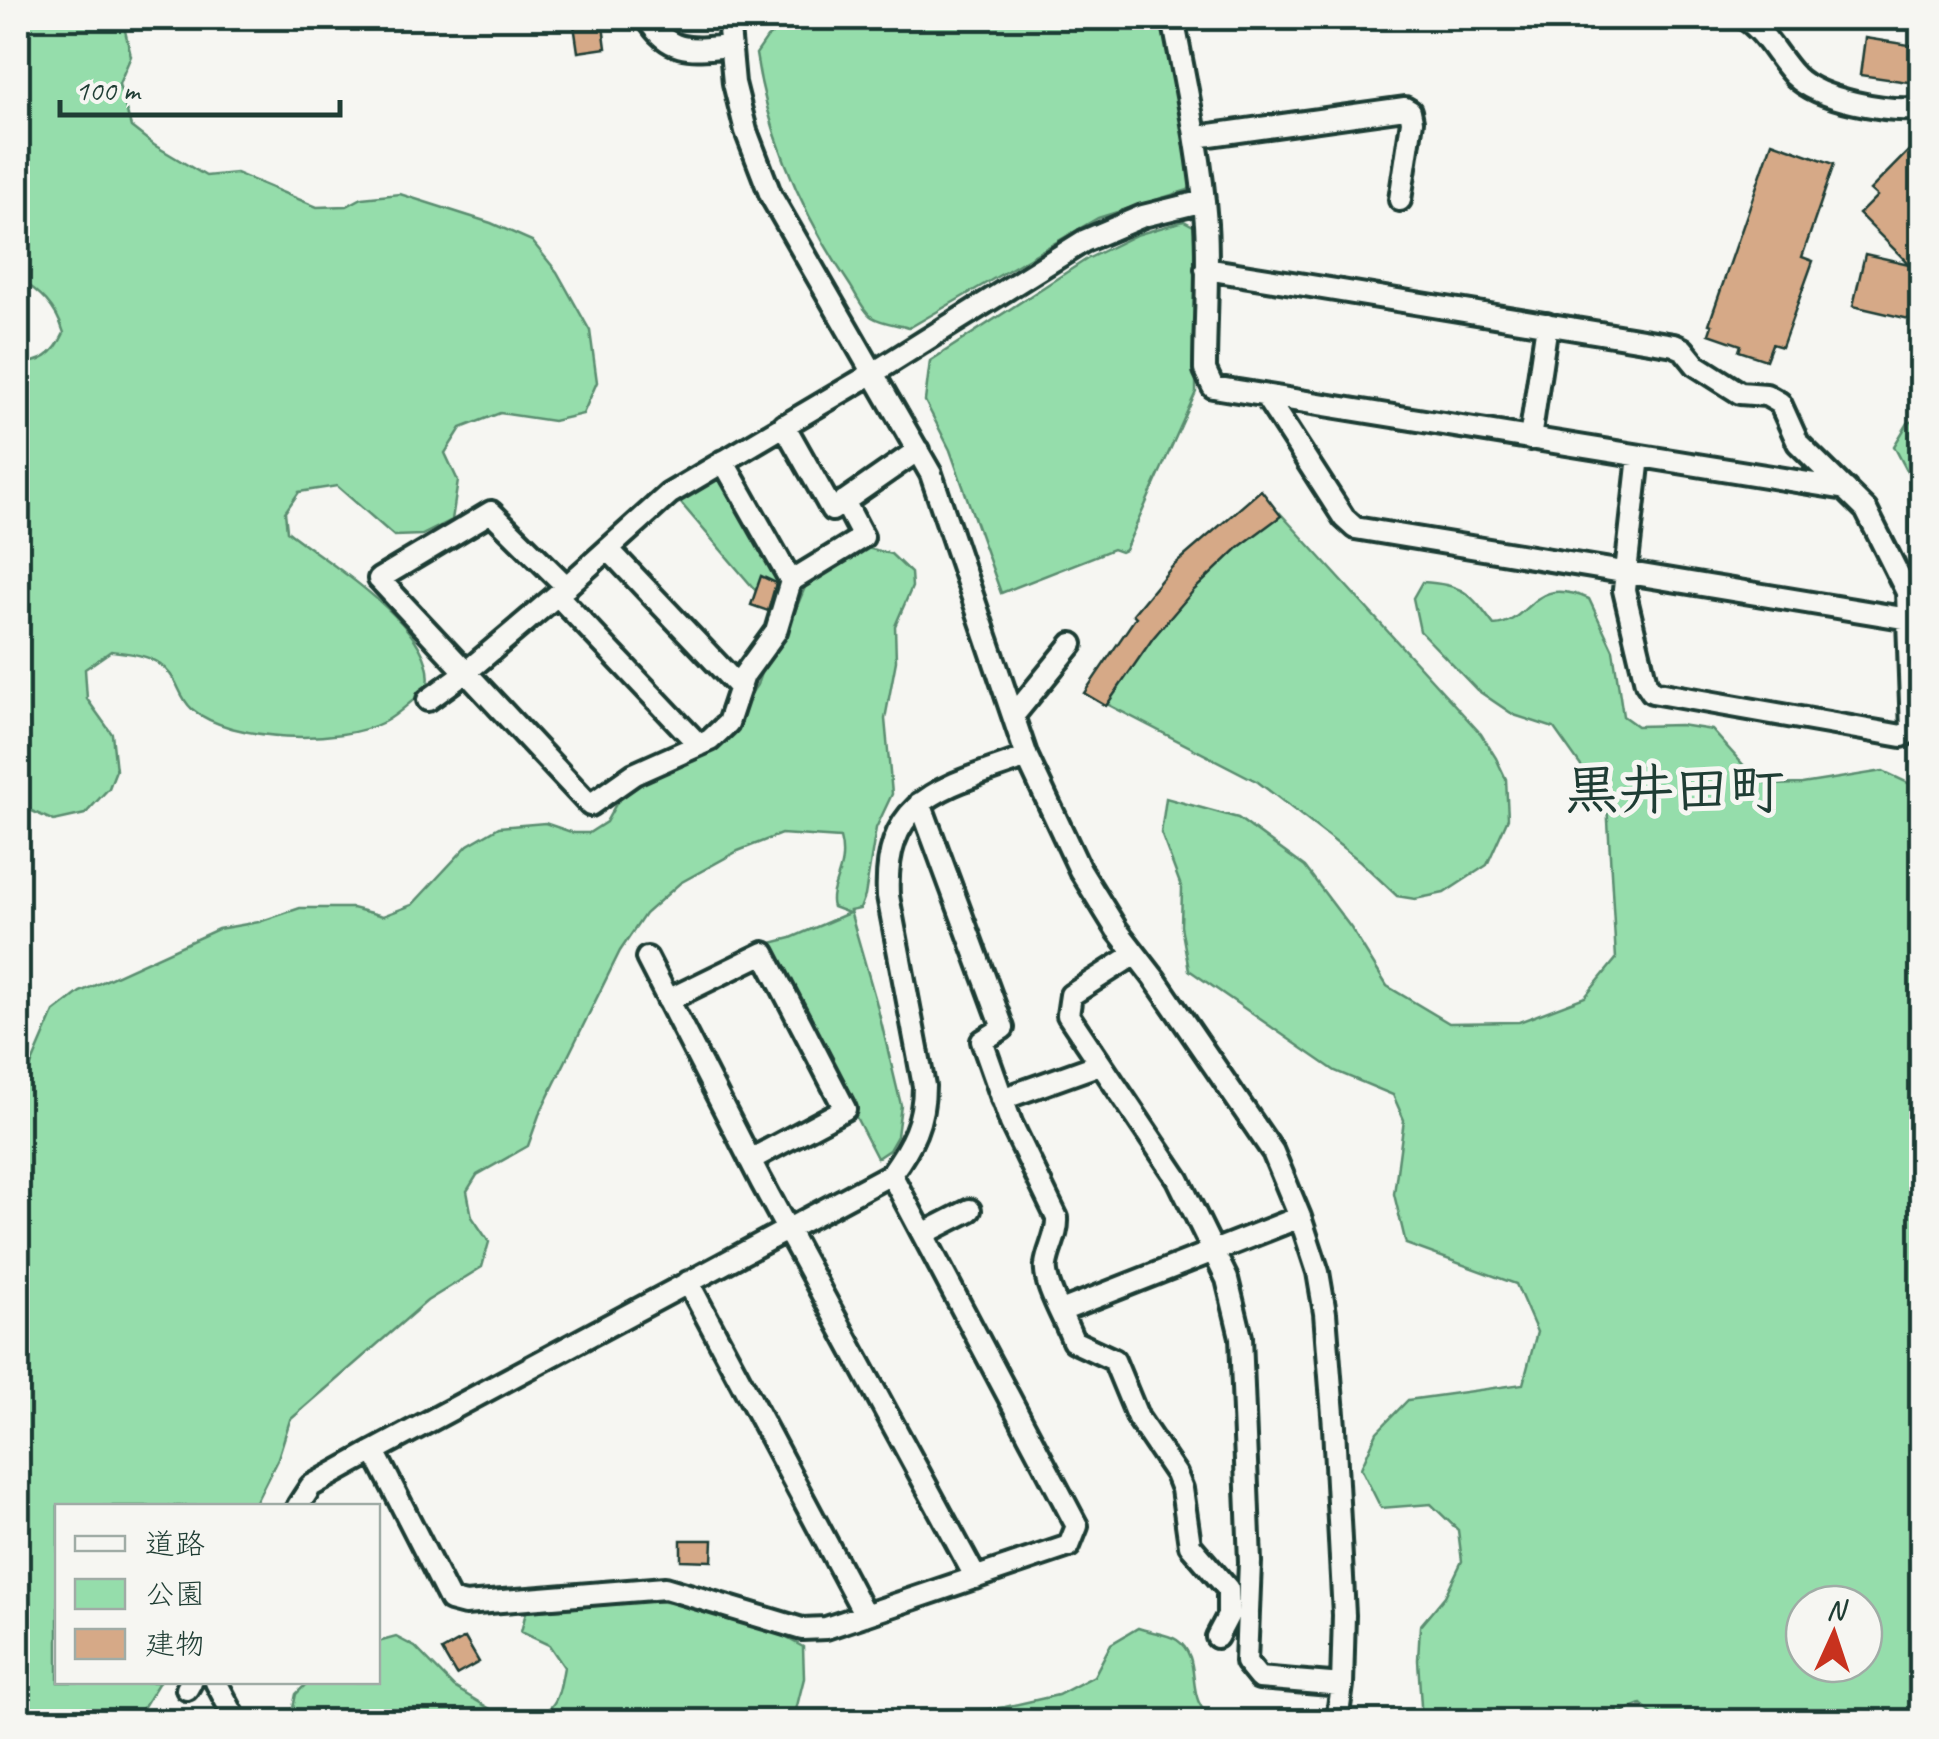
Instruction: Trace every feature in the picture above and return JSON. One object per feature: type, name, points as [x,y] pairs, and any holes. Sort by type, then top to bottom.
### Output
[{"type":"street","points":[[648,18],[658,36],[668,43],[683,48],[730,46]]},
{"type":"street","points":[[728,18],[746,131],[771,196],[931,474],[1027,758],[1080,870],[1272,1152],[1300,1217],[1318,1272],[1325,1313],[1344,1615],[1337,1722]]},
{"type":"street","points":[[1173,18],[1204,201],[1206,377],[1218,390],[1846,489]]},
{"type":"street","points":[[1744,18],[1759,29],[1795,76],[1819,94],[1922,108]]},
{"type":"street","points":[[1196,138],[1406,108],[1412,116],[1400,200]]},
{"type":"street","points":[[428,700],[562,591],[669,494],[1084,241],[1143,216],[1204,201]]},
{"type":"street","points":[[1206,269],[1674,345],[1683,349],[1696,365],[1740,392],[1773,397],[1780,403],[1798,444],[1866,510],[1906,586],[1914,725],[1908,735],[1652,692],[1646,683],[1624,590],[1639,456]]},
{"type":"street","points":[[1530,440],[1547,324]]},
{"type":"street","points":[[1266,397],[1344,518],[1356,528],[1909,619]]},
{"type":"street","points":[[784,426],[832,510],[918,450]]},
{"type":"street","points":[[723,461],[791,581]]},
{"type":"street","points":[[699,745],[491,512],[379,579],[590,804],[634,774],[699,745],[710,740],[728,722],[744,674],[776,631],[791,581],[862,537],[844,501]]},
{"type":"street","points":[[609,550],[740,688]]},
{"type":"street","points":[[1014,715],[1072,644]]},
{"type":"street","points":[[299,1504],[311,1486],[891,1174],[922,1120],[924,1086],[892,923],[887,874],[895,835],[920,803],[942,790],[1027,758]]},
{"type":"street","points":[[920,803],[1002,1028],[982,1040],[1002,1100],[1057,1218],[1045,1271],[1073,1341],[1114,1360],[1138,1418],[1176,1474],[1190,1545],[1228,1590],[1228,1616],[1218,1637]]},
{"type":"street","points":[[668,1000],[764,952],[845,1109],[750,1160]]},
{"type":"street","points":[[1135,954],[1071,995],[1068,1015],[1178,1179],[1227,1280],[1240,1337],[1250,1562],[1246,1662],[1259,1678],[1342,1685]]},
{"type":"street","points":[[647,958],[750,1160],[976,1578]]},
{"type":"street","points":[[1002,1100],[1100,1064]]},
{"type":"street","points":[[374,1451],[450,1600],[465,1604],[665,1588],[802,1629],[826,1628],[1070,1546],[1078,1526],[891,1174]]},
{"type":"street","points":[[923,1234],[970,1210]]},
{"type":"street","points":[[1062,1310],[1300,1217]]},
{"type":"street","points":[[688,1282],[865,1615]]},
{"type":"street","points":[[217,1684],[237,1722]]},
{"type":"green space","points":[[18,18],[122,18],[131,56],[119,84],[131,127],[206,176],[236,173],[317,207],[347,206],[362,198],[400,194],[491,223],[532,241],[557,272],[590,331],[597,382],[583,414],[553,421],[500,413],[461,428],[445,453],[458,481],[452,520],[422,535],[394,536],[337,486],[299,492],[285,512],[287,531],[401,622],[418,645],[428,668],[427,690],[390,719],[364,729],[314,737],[258,734],[210,720],[192,709],[170,674],[156,662],[140,655],[111,651],[85,669],[87,699],[112,734],[116,770],[109,788],[85,814],[54,821],[18,805],[18,364],[46,356],[64,333],[46,301],[18,278]]},
{"type":"green space","points":[[793,18],[1166,18],[1196,180],[1188,190],[1098,218],[909,328],[876,319],[863,307],[817,231],[769,116],[756,54],[767,38]]},
{"type":"green space","points":[[1184,221],[1197,228],[1196,392],[1125,550],[1113,549],[1001,593],[950,450],[925,401],[930,361],[1087,259],[1136,235]]},
{"type":"green space","points":[[1922,419],[1921,564],[1910,523],[1916,488],[1894,446],[1908,423]]},
{"type":"green space","points":[[715,477],[721,478],[783,583],[774,612],[680,502],[680,498]]},
{"type":"green space","points":[[1280,513],[1481,734],[1506,779],[1508,818],[1487,865],[1444,893],[1415,899],[1397,896],[1360,861],[1258,782],[1107,704],[1131,665],[1203,576]]},
{"type":"green space","points":[[863,547],[891,554],[911,573],[912,587],[895,626],[896,661],[885,719],[892,794],[876,828],[865,896],[860,909],[850,911],[901,1105],[897,1136],[889,1150],[877,1158],[767,944],[849,913],[833,907],[832,900],[842,860],[840,838],[781,834],[738,851],[680,883],[645,914],[620,951],[539,1115],[528,1146],[477,1175],[467,1191],[472,1217],[489,1242],[482,1267],[427,1301],[290,1420],[278,1458],[255,1504],[55,1504],[55,1684],[158,1684],[135,1721],[18,1722],[18,1079],[30,1068],[54,1012],[80,992],[218,929],[259,922],[300,908],[352,908],[383,916],[412,905],[468,845],[499,827],[545,823],[574,833],[589,833],[606,822],[622,793],[672,765],[696,758],[720,738],[757,685],[769,649],[790,623],[808,580]]},
{"type":"green space","points":[[1422,582],[1464,592],[1494,625],[1517,616],[1543,595],[1569,593],[1589,599],[1613,650],[1623,716],[1637,726],[1680,725],[1712,730],[1747,769],[1769,785],[1802,784],[1883,771],[1921,789],[1921,1721],[1660,1721],[1641,1704],[1601,1721],[1422,1721],[1420,1626],[1445,1596],[1462,1561],[1458,1530],[1431,1504],[1381,1508],[1361,1468],[1377,1432],[1408,1400],[1523,1384],[1537,1332],[1516,1284],[1406,1244],[1394,1194],[1404,1120],[1393,1095],[1335,1071],[1189,970],[1181,926],[1182,889],[1161,833],[1166,798],[1238,818],[1305,867],[1351,928],[1387,986],[1449,1023],[1519,1022],[1585,997],[1616,959],[1607,803],[1554,728],[1514,715],[1477,690],[1420,631],[1413,598]]},
{"type":"green space","points":[[652,1601],[679,1603],[761,1624],[803,1647],[804,1678],[796,1710],[807,1721],[290,1722],[296,1694],[306,1684],[380,1684],[380,1641],[396,1637],[415,1647],[454,1687],[510,1721],[536,1715],[555,1701],[564,1667],[549,1645],[521,1632],[526,1612]]},
{"type":"green space","points":[[1138,1628],[1173,1638],[1186,1648],[1199,1703],[1217,1721],[901,1721],[1005,1707],[1058,1695],[1094,1676],[1111,1644]]},
{"type":"building","points":[[573,18],[602,18],[606,48],[578,52]]},
{"type":"building","points":[[1865,38],[1922,47],[1922,84],[1860,75]]},
{"type":"building","points":[[1922,137],[1922,322],[1853,306],[1865,254],[1909,264],[1859,214],[1877,196],[1870,190]]},
{"type":"building","points":[[1772,142],[1834,164],[1802,257],[1813,261],[1782,347],[1772,344],[1766,360],[1739,351],[1741,345],[1709,334],[1709,324]]},
{"type":"building","points":[[1261,490],[1281,516],[1239,547],[1194,590],[1153,638],[1106,706],[1084,693],[1136,617],[1133,614],[1172,567]]},
{"type":"building","points":[[761,576],[776,583],[768,611],[751,605]]},
{"type":"building","points":[[681,1540],[713,1540],[712,1561],[681,1560]]},
{"type":"building","points":[[465,1638],[479,1662],[456,1675],[442,1651]]},
{"type":"district","name":"黒井田町","points":[[1674,789]]}]
